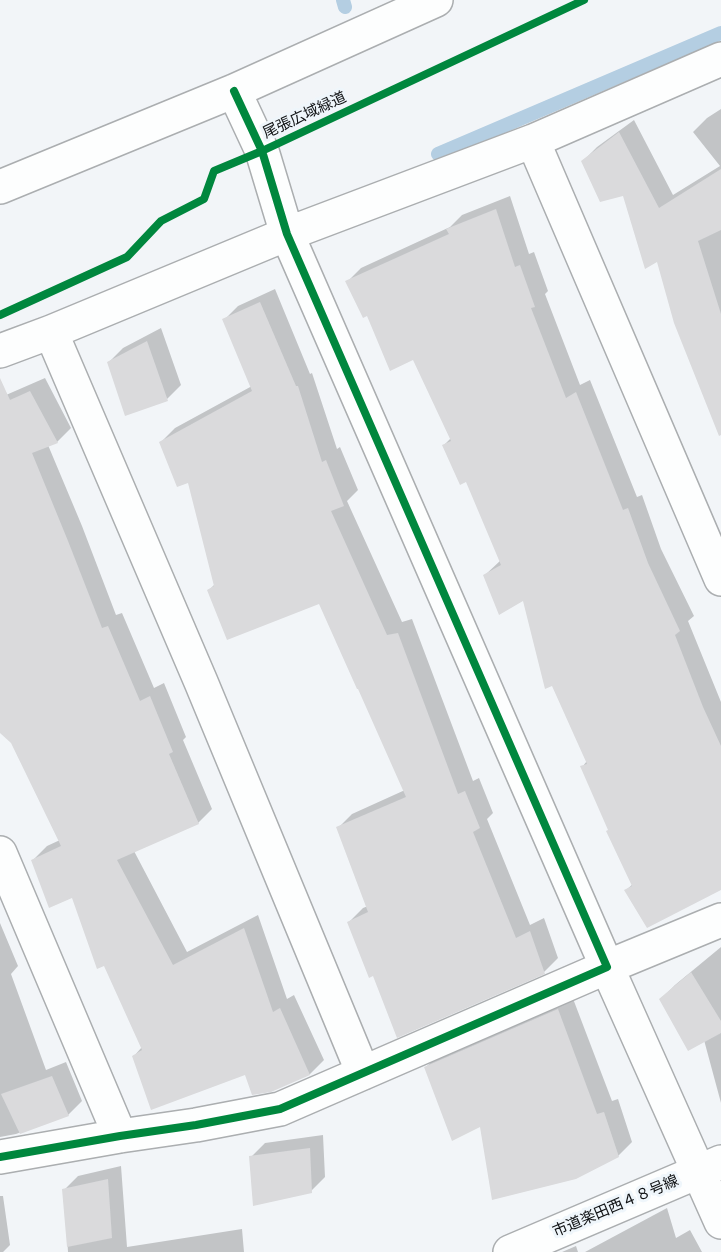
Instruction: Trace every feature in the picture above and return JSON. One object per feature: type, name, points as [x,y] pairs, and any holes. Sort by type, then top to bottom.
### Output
[{"type":"street","points":[[0,187],[234,91],[436,0]]},
{"type":"street","points":[[0,351],[287,234],[533,141],[721,59]]},
{"type":"street","points":[[234,91],[262,151],[287,234],[607,967],[710,1167],[721,1222]]},
{"type":"street","points":[[533,141],[721,579]]},
{"type":"street","points":[[51,332],[201,682],[363,1073]]},
{"type":"street","points":[[0,853],[120,1136]]},
{"type":"street","points":[[0,1157],[280,1109],[721,920]]},
{"type":"street","name":"市道楽田西４８号線","points":[[510,1252],[710,1167]]},
{"type":"building","points":[[619,132],[659,208],[721,169],[721,230],[698,241],[721,314],[721,435],[719,436],[674,323],[657,262],[645,269],[623,196],[600,202],[581,161]]},
{"type":"building","points":[[496,209],[515,267],[520,265],[535,307],[531,308],[566,398],[576,392],[623,510],[628,508],[648,563],[680,631],[675,635],[721,746],[721,890],[647,928],[624,890],[632,886],[606,831],[608,830],[580,766],[587,764],[552,686],[545,689],[523,601],[499,615],[483,575],[501,565],[466,482],[460,485],[442,445],[451,441],[413,360],[390,371],[367,316],[363,318],[345,281],[449,234],[446,229]]},
{"type":"building","points":[[260,302],[296,386],[298,386],[322,462],[326,460],[344,506],[331,511],[387,635],[398,633],[458,794],[465,791],[480,828],[473,832],[516,938],[530,931],[545,974],[397,1038],[373,976],[369,978],[347,922],[368,912],[336,827],[406,797],[319,604],[227,640],[207,590],[214,586],[188,483],[177,487],[159,442],[252,391],[222,319]]},
{"type":"building","points":[[147,341],[168,401],[125,416],[107,362]]},
{"type":"building","points":[[0,378],[10,400],[30,391],[58,443],[32,453],[102,628],[108,626],[140,701],[150,696],[173,752],[169,754],[199,824],[117,860],[173,965],[244,928],[273,1012],[280,1008],[310,1075],[271,1092],[252,1095],[245,1075],[151,1110],[132,1056],[142,1050],[104,966],[97,969],[72,898],[49,908],[31,860],[61,846],[11,743],[0,733]]},
{"type":"building","points":[[691,972],[721,1021],[721,1033],[688,1051],[659,999]]},
{"type":"building","points":[[558,1009],[597,1114],[604,1112],[619,1157],[576,1179],[492,1200],[480,1127],[452,1141],[424,1067]]},
{"type":"building","points":[[52,1076],[69,1116],[20,1134],[1,1094]]},
{"type":"building","points":[[310,1148],[312,1193],[253,1206],[249,1156]]},
{"type":"building","points":[[108,1179],[112,1238],[67,1247],[62,1189]]},
{"type":"waterway","points":[[343,0],[345,7]]},
{"type":"waterway","points":[[438,154],[721,33]]},
{"type":"cycle path","name":"尾張広域緑道","points":[[0,315],[127,257],[161,221],[204,199],[214,171],[262,151],[584,0]]},
{"type":"cycle path","name":"尾張広域緑道","points":[[0,1157],[280,1109],[607,967],[287,234],[262,151],[234,91]]}]
